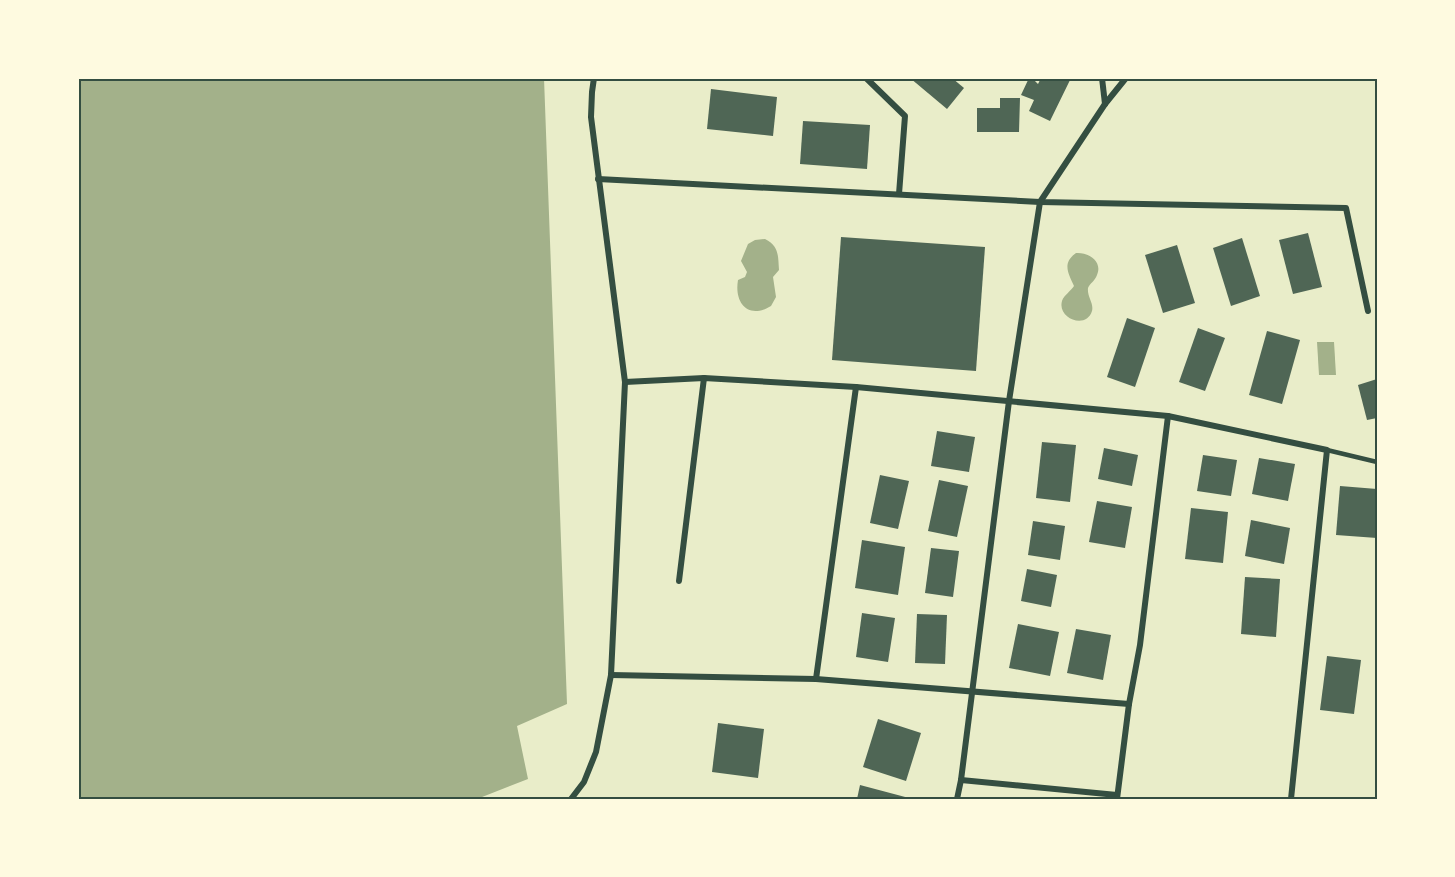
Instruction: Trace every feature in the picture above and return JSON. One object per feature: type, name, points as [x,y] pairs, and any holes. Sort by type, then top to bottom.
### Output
[{"type":"street","points":[[571,799],[584,782],[596,752],[611,675],[625,382],[591,117],[594,78]]},
{"type":"street","points":[[866,78],[905,116],[899,194]]},
{"type":"street","points":[[1102,78],[1105,104]]},
{"type":"street","points":[[957,799],[1009,401],[1040,202],[1105,104],[1126,78]]},
{"type":"street","points":[[598,179],[1040,202],[1346,208],[1368,311]]},
{"type":"street","points":[[625,382],[704,378],[856,387],[1009,401],[1168,417],[1327,450],[1291,799]]},
{"type":"street","points":[[679,581],[704,378]]},
{"type":"street","points":[[816,679],[856,387]]},
{"type":"street","points":[[961,780],[1117,797],[1129,704],[1140,645],[1168,417]]},
{"type":"street","points":[[611,675],[816,679],[1129,704]]},
{"type":"lane","points":[[1327,450],[1377,462]]},
{"type":"shaded area","points":[[81,78],[544,78],[567,704],[517,726],[528,779],[477,799],[78,799],[78,80]]},
{"type":"shaded area","points":[[765,239],[773,245],[778,255],[779,270],[773,277],[776,297],[771,306],[763,310],[749,310],[744,307],[738,296],[738,280],[745,277],[747,272],[741,261],[748,244],[755,240]]},
{"type":"shaded area","points":[[1076,253],[1090,256],[1098,266],[1096,277],[1088,288],[1092,311],[1089,317],[1079,321],[1068,317],[1062,307],[1063,299],[1074,286],[1068,272],[1068,264]]},
{"type":"shaded area","points":[[1317,342],[1334,342],[1336,375],[1319,375]]},
{"type":"building","points":[[910,78],[952,78],[964,88],[947,109]]},
{"type":"building","points":[[1029,78],[1038,84],[1041,78],[1071,78],[1050,121],[1029,111],[1034,100],[1021,95]]},
{"type":"building","points":[[711,89],[777,97],[773,136],[707,129]]},
{"type":"building","points":[[1000,98],[1020,98],[1019,132],[977,132],[977,108],[1000,108]]},
{"type":"building","points":[[803,121],[870,125],[867,169],[800,164]]},
{"type":"building","points":[[1308,233],[1322,287],[1293,294],[1279,240]]},
{"type":"building","points":[[841,237],[985,247],[976,371],[832,360]]},
{"type":"building","points":[[1242,238],[1260,296],[1231,306],[1213,248]]},
{"type":"building","points":[[1177,245],[1195,303],[1163,313],[1145,255]]},
{"type":"building","points":[[1127,318],[1155,328],[1135,387],[1107,377]]},
{"type":"building","points":[[1198,328],[1225,338],[1205,391],[1179,382]]},
{"type":"building","points":[[1267,331],[1300,340],[1282,404],[1249,395]]},
{"type":"building","points":[[1377,379],[1377,418],[1367,420],[1358,385]]},
{"type":"building","points":[[937,431],[975,437],[969,472],[931,466]]},
{"type":"building","points":[[1042,442],[1076,445],[1070,502],[1036,498]]},
{"type":"building","points":[[1104,448],[1138,455],[1132,486],[1098,479]]},
{"type":"building","points":[[1203,455],[1237,460],[1231,496],[1197,491]]},
{"type":"building","points":[[1259,458],[1295,464],[1288,501],[1252,494]]},
{"type":"building","points":[[880,475],[909,481],[898,529],[870,523]]},
{"type":"building","points":[[939,480],[968,486],[957,537],[928,531]]},
{"type":"building","points":[[1340,486],[1377,489],[1377,538],[1336,535]]},
{"type":"building","points":[[1097,501],[1132,507],[1125,548],[1089,542]]},
{"type":"building","points":[[1191,508],[1228,512],[1223,563],[1185,559]]},
{"type":"building","points":[[1251,520],[1290,528],[1284,564],[1245,556]]},
{"type":"building","points":[[1033,521],[1065,526],[1060,560],[1028,555]]},
{"type":"building","points":[[862,540],[905,547],[898,595],[855,588]]},
{"type":"building","points":[[931,548],[959,551],[953,597],[925,593]]},
{"type":"building","points":[[1027,569],[1057,575],[1051,607],[1021,601]]},
{"type":"building","points":[[1245,577],[1280,579],[1276,637],[1241,634]]},
{"type":"building","points":[[862,613],[895,618],[888,662],[856,657]]},
{"type":"building","points":[[917,614],[947,615],[945,664],[915,663]]},
{"type":"building","points":[[1018,624],[1059,632],[1050,676],[1009,668]]},
{"type":"building","points":[[1076,629],[1111,635],[1103,680],[1067,673]]},
{"type":"building","points":[[1327,656],[1361,660],[1354,714],[1320,710]]},
{"type":"building","points":[[878,719],[921,733],[906,781],[863,767]]},
{"type":"building","points":[[718,723],[764,729],[758,778],[712,772]]},
{"type":"building","points":[[860,785],[909,798],[909,799],[857,799]]}]
